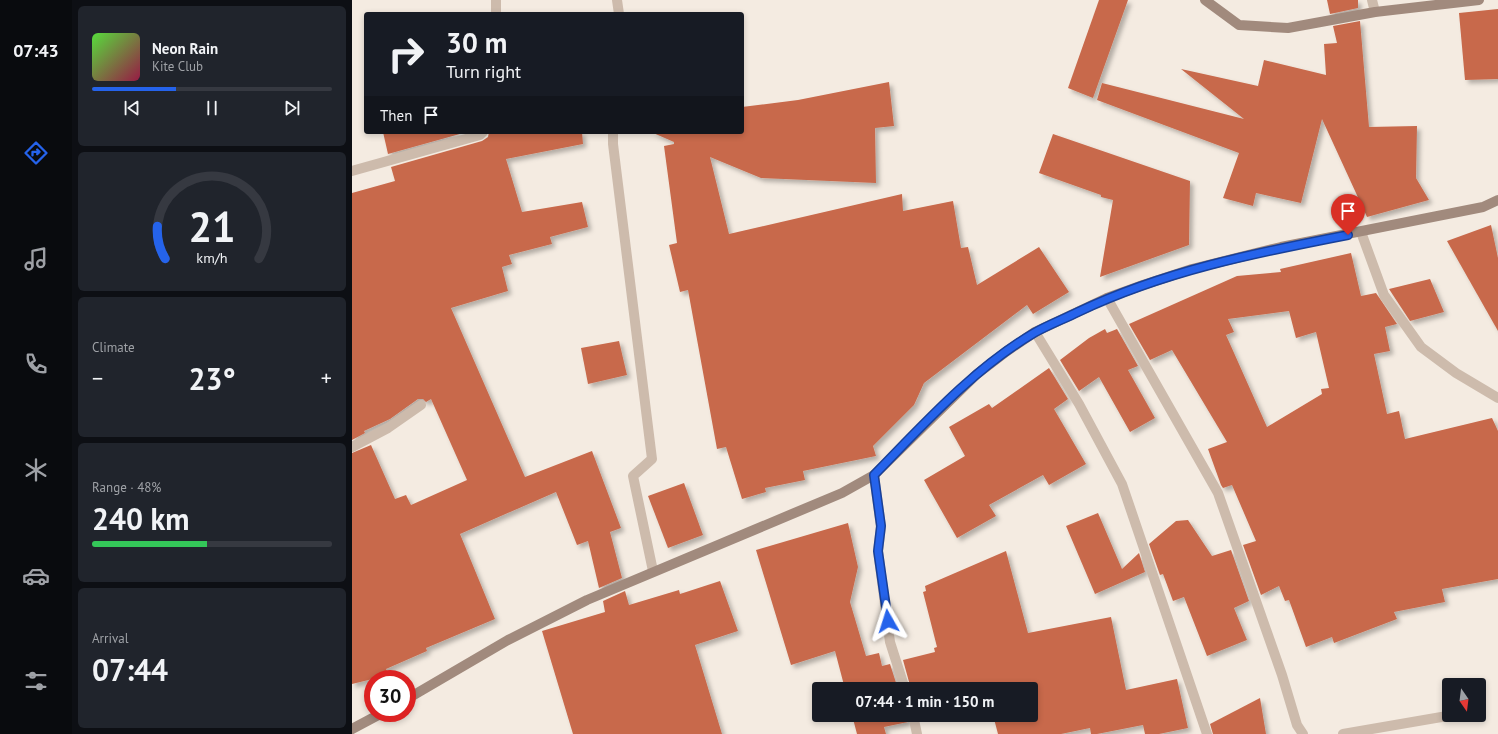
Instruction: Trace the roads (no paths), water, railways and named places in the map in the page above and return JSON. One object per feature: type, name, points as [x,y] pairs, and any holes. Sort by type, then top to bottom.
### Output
[{"type":"main road","points":[[1205,0],[1239,25],[1288,28],[1375,12],[1479,0]]},
{"type":"main road","points":[[416,694],[508,640],[587,600],[842,493],[874,475],[977,374],[1035,332],[1107,298],[1192,269],[1281,247],[1483,207],[1498,200]]},
{"type":"main road","points":[[352,730],[366,722]]},
{"type":"street","points":[[496,0],[496,12]]},
{"type":"street","points":[[617,0],[619,12]]},
{"type":"street","points":[[1372,0],[1375,12]]},
{"type":"street","points":[[352,171],[481,134]]},
{"type":"street","points":[[613,134],[652,459],[633,476],[653,572]]},
{"type":"street","points":[[1361,232],[1384,295],[1421,347],[1456,373],[1498,398]]},
{"type":"street","points":[[1107,298],[1218,493],[1282,675],[1297,725],[1303,734]]},
{"type":"street","points":[[1035,332],[1079,404],[1122,484],[1207,734]]},
{"type":"street","points":[[352,447],[388,428],[421,405]]},
{"type":"street","points":[[874,475],[881,526],[878,551],[890,642],[903,682]]},
{"type":"street","points":[[1343,734],[1442,717]]},
{"type":"street","points":[[914,722],[917,734]]}]
